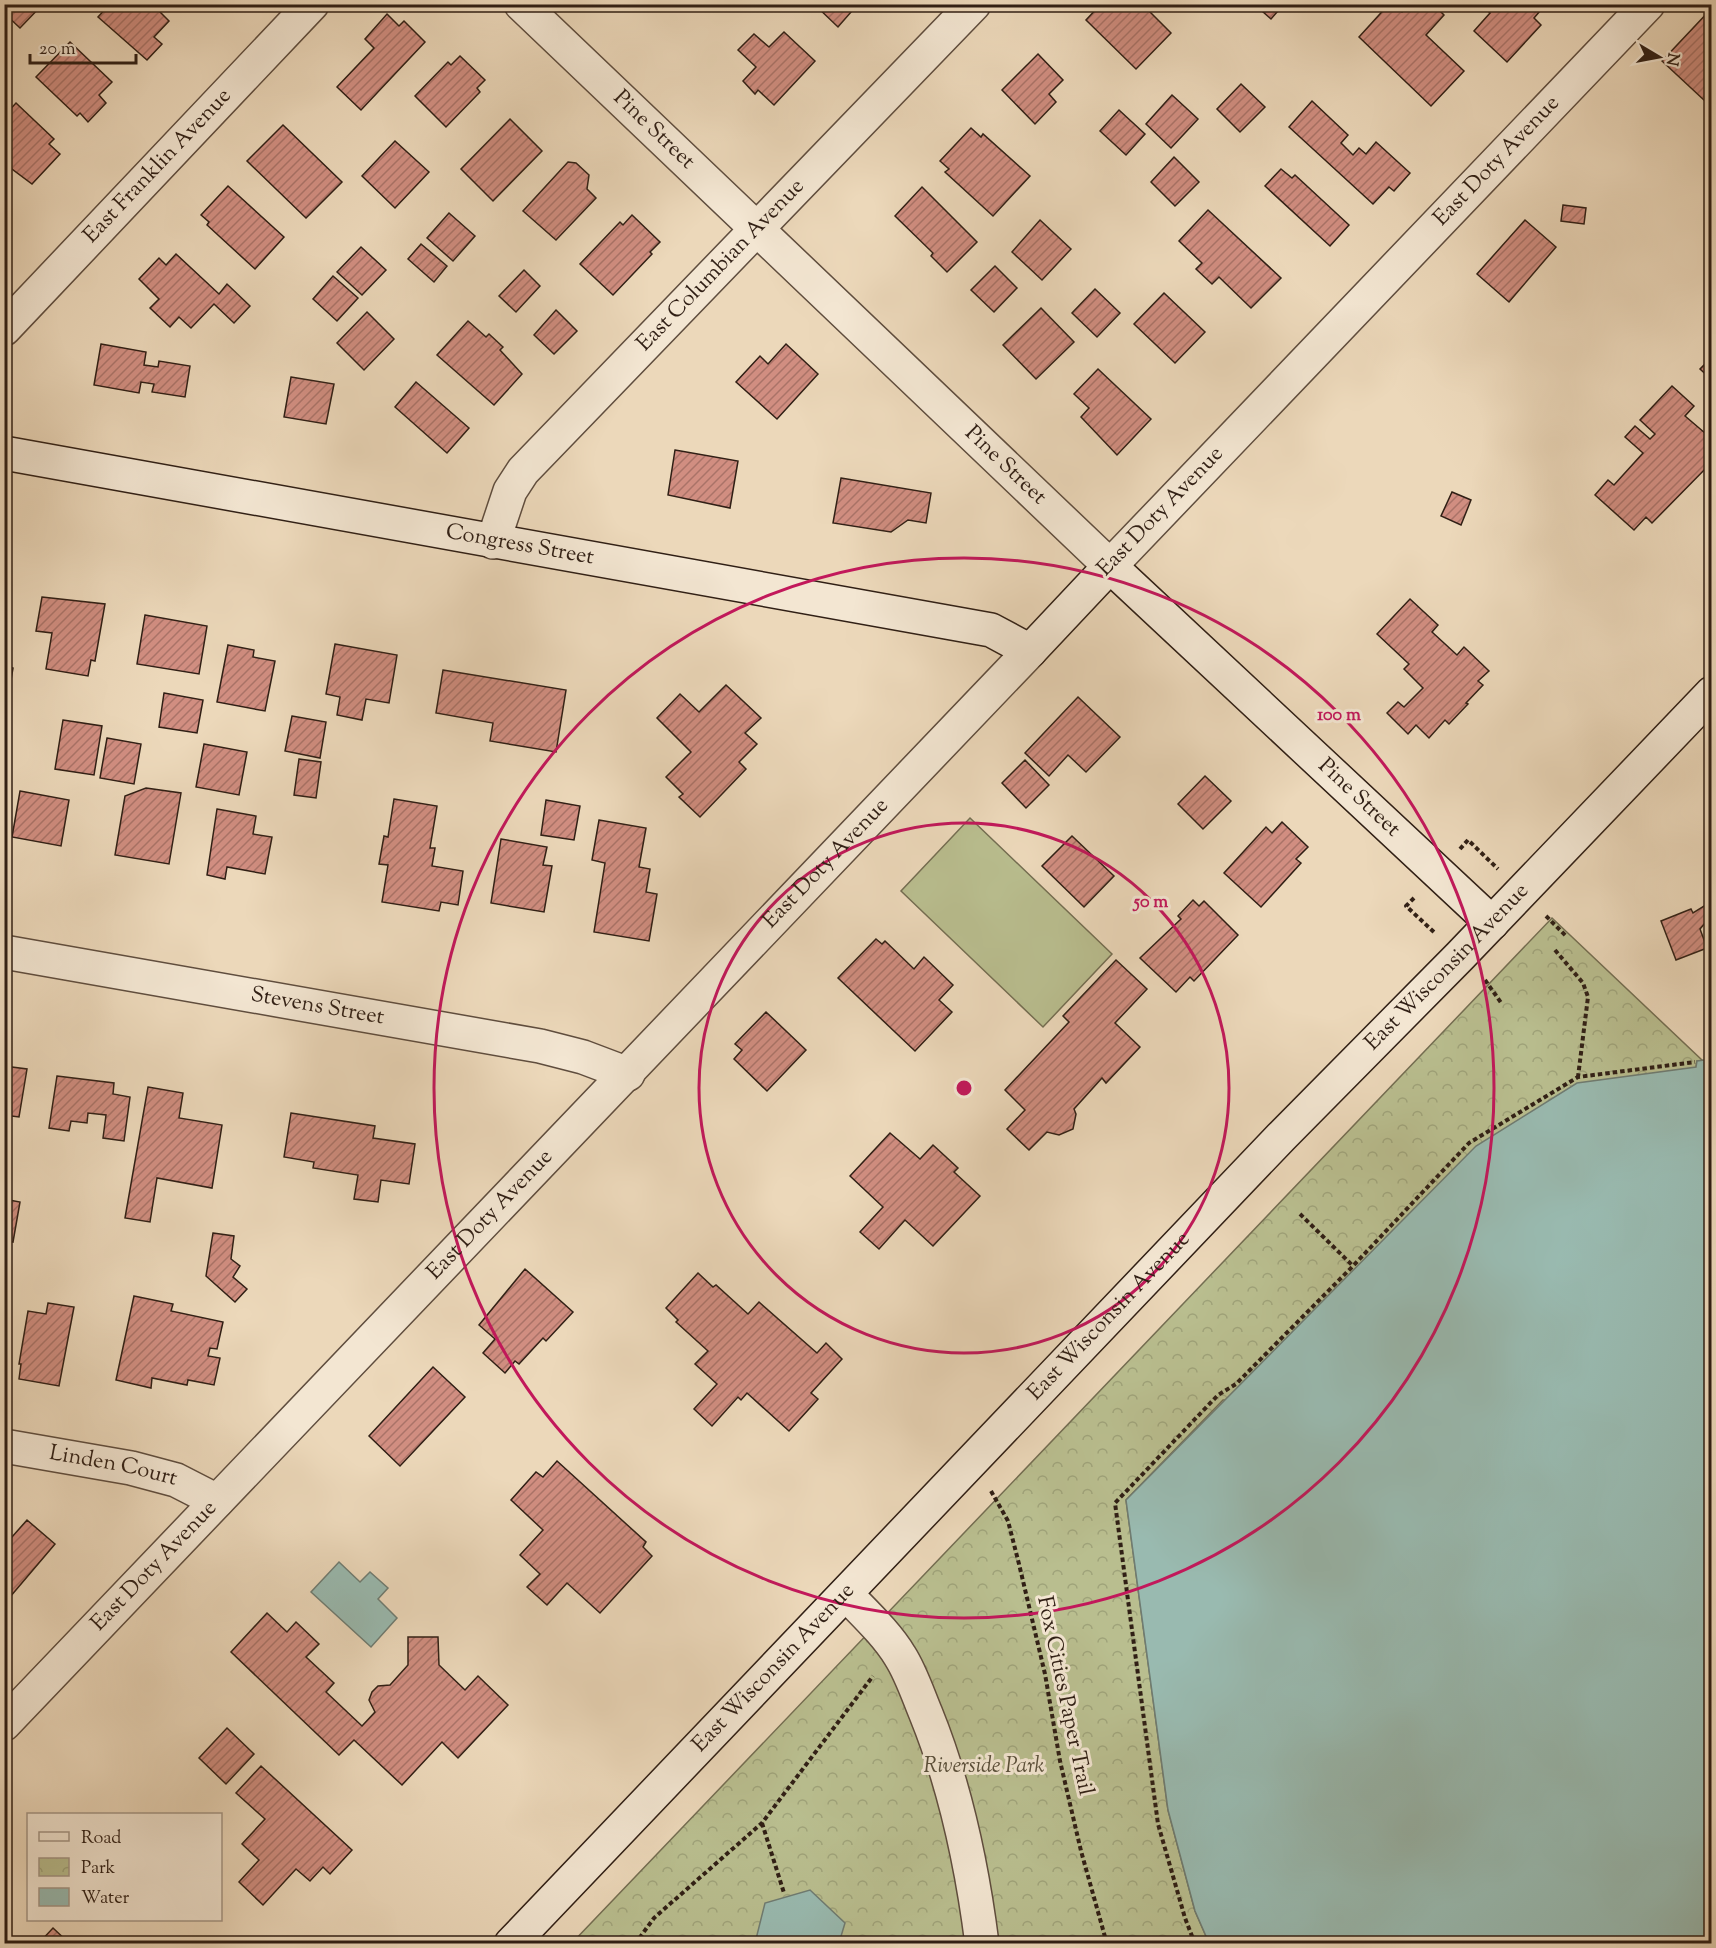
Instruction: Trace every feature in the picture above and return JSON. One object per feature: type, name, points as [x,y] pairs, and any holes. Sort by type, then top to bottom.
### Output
[{"type":"street","name":"East Franklin Avenue","points":[[4,329],[312,4]]},
{"type":"street","name":"Pine Street","points":[[521,4],[1110,566],[1492,922]]},
{"type":"street","name":"East Columbian Avenue","points":[[493,542],[510,491],[523,471],[974,4]]},
{"type":"street","name":"East Doty Avenue","points":[[4,1724],[628,1074],[1648,4]]},
{"type":"street","name":"Congress Street","points":[[4,453],[991,630],[1030,651]]},
{"type":"street","name":"East Wisconsin Avenue","points":[[511,1944],[1281,1137],[1712,693]]},
{"type":"street","name":"Stevens Street","points":[[4,952],[540,1046],[583,1057],[628,1074]]},
{"type":"street","name":"Linden Court","points":[[4,1446],[131,1468],[176,1480],[217,1501]]},
{"type":"street","points":[[846,1594],[901,1658],[936,1740],[954,1796],[974,1879],[982,1944]]},
{"type":"path","points":[[1555,950],[1583,983],[1588,997],[1578,1077]]},
{"type":"path","points":[[1195,1944],[1185,1918],[1158,1824],[1115,1503],[1218,1395],[1236,1384],[1353,1266],[1469,1143],[1578,1077],[1695,1062]]},
{"type":"path","points":[[1300,1214],[1353,1266]]},
{"type":"path","name":"Fox Cities Paper Trail","points":[[969,1465],[994,1495],[1008,1521],[1045,1674],[1060,1761],[1107,1944]]},
{"type":"path","points":[[635,1944],[654,1918],[762,1823],[862,1693],[874,1674]]},
{"type":"path","points":[[762,1823],[784,1893]]},
{"type":"green space","points":[[970,818],[1112,954],[1043,1027],[901,891]]},
{"type":"green space","name":"Riverside Park","points":[[1552,918],[1703,1061],[1697,1061],[1696,1067],[1227,1400],[1223,1400],[1126,1500],[1168,1810],[1195,1911],[1209,1943],[571,1944]]},
{"type":"water","points":[[1711,1059],[1711,1943],[1209,1943],[1195,1911],[1168,1810],[1126,1500],[1476,1146],[1577,1083],[1696,1067],[1697,1061]]},
{"type":"water","points":[[339,1562],[360,1582],[370,1572],[388,1588],[378,1599],[397,1618],[371,1647],[311,1592]]},
{"type":"water","points":[[810,1890],[845,1923],[839,1943],[755,1943],[765,1903]]},
{"type":"building","points":[[4,4],[43,4],[20,28],[4,13]]},
{"type":"building","points":[[110,4],[152,4],[169,21],[154,37],[162,44],[147,60],[98,17]]},
{"type":"building","points":[[814,4],[858,4],[838,27]]},
{"type":"building","points":[[1101,4],[1142,4],[1171,33],[1136,69],[1086,20]]},
{"type":"building","points":[[1254,4],[1284,4],[1271,19]]},
{"type":"building","points":[[1389,4],[1394,4],[1402,12],[1409,4],[1433,4],[1444,15],[1426,35],[1464,71],[1431,106],[1359,37]]},
{"type":"building","points":[[1481,4],[1546,4],[1534,18],[1541,25],[1507,62],[1474,31],[1490,13]]},
{"type":"building","points":[[1712,8],[1712,94],[1705,101],[1662,61]]},
{"type":"building","points":[[387,14],[399,26],[404,21],[425,42],[361,110],[337,87],[374,48],[365,39]]},
{"type":"building","points":[[784,32],[815,61],[774,105],[758,90],[755,94],[743,81],[756,67],[738,50],[754,34],[769,47]]},
{"type":"building","points":[[70,42],[112,82],[99,95],[106,103],[88,122],[80,113],[77,116],[36,77]]},
{"type":"building","points":[[1038,54],[1063,80],[1049,94],[1056,102],[1035,124],[1002,90]]},
{"type":"building","points":[[460,56],[485,80],[477,88],[480,92],[446,127],[415,96],[448,62],[451,65]]},
{"type":"building","points":[[1241,84],[1265,107],[1240,132],[1217,109]]},
{"type":"building","points":[[1172,95],[1198,119],[1171,148],[1146,124]]},
{"type":"building","points":[[1312,101],[1348,135],[1341,143],[1353,155],[1359,148],[1366,154],[1376,142],[1410,173],[1394,191],[1389,187],[1373,204],[1289,127]]},
{"type":"building","points":[[16,103],[54,139],[49,144],[60,154],[32,184],[4,163],[4,116]]},
{"type":"building","points":[[1119,110],[1145,134],[1126,155],[1100,131]]},
{"type":"building","points":[[510,119],[542,151],[493,201],[461,169]]},
{"type":"building","points":[[283,125],[342,182],[306,218],[247,161]]},
{"type":"building","points":[[971,128],[981,137],[983,134],[1030,176],[993,216],[945,172],[949,169],[940,161]]},
{"type":"building","points":[[395,141],[429,172],[395,208],[362,176]]},
{"type":"building","points":[[1174,157],[1199,182],[1175,206],[1151,182]]},
{"type":"building","points":[[568,162],[576,163],[589,175],[587,189],[596,198],[556,240],[523,211]]},
{"type":"building","points":[[1281,169],[1292,178],[1295,175],[1349,225],[1330,246],[1265,186]]},
{"type":"building","points":[[228,186],[284,237],[255,269],[207,225],[209,222],[201,215]]},
{"type":"building","points":[[922,187],[977,242],[947,272],[931,256],[933,253],[895,216]]},
{"type":"building","points":[[1563,205],[1586,208],[1584,224],[1561,221]]},
{"type":"building","points":[[1208,210],[1281,278],[1251,308],[1219,277],[1212,284],[1196,269],[1202,263],[1179,241]]},
{"type":"building","points":[[449,213],[475,236],[453,261],[427,238]]},
{"type":"building","points":[[632,215],[660,242],[650,252],[652,254],[613,295],[580,264],[620,222],[623,225]]},
{"type":"building","points":[[1040,220],[1071,249],[1042,280],[1012,252]]},
{"type":"building","points":[[1525,220],[1556,247],[1509,302],[1477,274]]},
{"type":"building","points":[[421,244],[447,266],[434,282],[408,259]]},
{"type":"building","points":[[361,247],[386,270],[362,295],[337,272]]},
{"type":"building","points":[[176,254],[219,294],[227,284],[250,306],[234,323],[214,304],[191,328],[179,317],[170,327],[150,308],[159,299],[139,279],[159,258],[166,265]]},
{"type":"building","points":[[995,266],[1017,288],[994,312],[971,290]]},
{"type":"building","points":[[524,270],[540,286],[516,312],[499,296]]},
{"type":"building","points":[[333,276],[358,298],[337,321],[313,299]]},
{"type":"building","points":[[1095,289],[1120,313],[1097,337],[1072,313]]},
{"type":"building","points":[[1164,293],[1205,332],[1175,363],[1134,324]]},
{"type":"building","points":[[1041,308],[1074,342],[1036,379],[1003,345]]},
{"type":"building","points":[[556,310],[577,331],[554,354],[534,335]]},
{"type":"building","points":[[367,312],[394,339],[364,370],[337,343]]},
{"type":"building","points":[[468,321],[486,337],[489,334],[503,347],[500,350],[522,374],[494,405],[437,355]]},
{"type":"building","points":[[101,344],[146,352],[144,365],[158,367],[159,361],[190,366],[185,397],[152,392],[154,384],[141,382],[139,393],[94,385]]},
{"type":"building","points":[[786,344],[818,374],[777,419],[736,382],[760,356],[768,364]]},
{"type":"building","points":[[1712,357],[1712,380],[1700,369]]},
{"type":"building","points":[[1098,369],[1151,419],[1117,455],[1081,417],[1089,408],[1074,394]]},
{"type":"building","points":[[291,377],[334,384],[326,424],[284,417]]},
{"type":"building","points":[[416,382],[469,428],[447,453],[395,407]]},
{"type":"building","points":[[1672,386],[1694,406],[1685,416],[1712,439],[1712,462],[1652,523],[1646,517],[1634,530],[1595,495],[1608,480],[1614,485],[1643,453],[1625,437],[1635,426],[1650,439],[1655,434],[1640,420]]},
{"type":"building","points":[[675,450],[738,461],[730,508],[668,495]]},
{"type":"building","points":[[841,478],[931,493],[926,523],[908,520],[891,532],[833,523]]},
{"type":"building","points":[[1452,492],[1471,500],[1461,525],[1441,516]]},
{"type":"building","points":[[42,597],[105,604],[95,661],[91,660],[88,676],[46,669],[52,633],[36,631]]},
{"type":"building","points":[[1410,599],[1438,625],[1432,632],[1457,655],[1464,647],[1489,671],[1478,681],[1483,685],[1466,703],[1468,704],[1449,724],[1445,720],[1429,738],[1416,725],[1408,734],[1387,713],[1398,702],[1404,707],[1423,688],[1404,669],[1409,664],[1377,634]]},
{"type":"building","points":[[145,615],[207,626],[199,674],[137,664]]},
{"type":"building","points":[[335,644],[397,655],[389,703],[366,699],[362,720],[337,715],[340,697],[326,694]]},
{"type":"building","points":[[228,645],[254,650],[253,657],[275,661],[265,711],[217,702]]},
{"type":"building","points":[[4,666],[13,668],[8,697],[4,696]]},
{"type":"building","points":[[443,670],[566,690],[556,752],[490,741],[493,723],[436,713]]},
{"type":"building","points":[[726,685],[761,718],[745,733],[757,744],[739,762],[746,769],[700,817],[679,797],[683,794],[666,777],[691,752],[657,718],[680,694],[699,712]]},
{"type":"building","points":[[164,693],[203,700],[197,733],[159,727]]},
{"type":"building","points":[[1078,697],[1120,737],[1086,772],[1068,755],[1049,776],[1025,753]]},
{"type":"building","points":[[292,716],[326,722],[320,758],[285,751]]},
{"type":"building","points":[[63,720],[102,726],[94,775],[55,769]]},
{"type":"building","points":[[107,738],[141,744],[134,784],[100,778]]},
{"type":"building","points":[[204,744],[247,752],[239,795],[196,787]]},
{"type":"building","points":[[299,759],[321,762],[316,798],[294,795]]},
{"type":"building","points":[[1025,760],[1049,785],[1026,808],[1002,783]]},
{"type":"building","points":[[1205,776],[1231,801],[1203,829],[1178,804]]},
{"type":"building","points":[[146,788],[181,793],[169,864],[115,855],[125,796]]},
{"type":"building","points":[[20,791],[69,800],[61,846],[12,837]]},
{"type":"building","points":[[394,799],[437,806],[430,848],[435,848],[432,866],[463,871],[458,905],[441,902],[439,911],[382,902],[388,865],[379,864],[384,836],[388,837]]},
{"type":"building","points":[[546,800],[580,806],[574,840],[541,835]]},
{"type":"building","points":[[217,809],[256,816],[253,834],[272,837],[265,874],[227,867],[225,879],[207,875]]},
{"type":"building","points":[[599,820],[646,828],[639,867],[650,869],[646,892],[657,894],[649,941],[594,932],[605,863],[592,860]]},
{"type":"building","points":[[1282,822],[1308,847],[1296,859],[1301,863],[1261,907],[1224,873],[1266,827],[1272,833]]},
{"type":"building","points":[[1072,836],[1114,876],[1084,907],[1042,866]]},
{"type":"building","points":[[501,839],[547,847],[543,865],[552,866],[544,912],[491,903]]},
{"type":"building","points":[[1193,900],[1199,906],[1204,901],[1238,935],[1194,981],[1190,977],[1176,992],[1140,958],[1181,919],[1178,916]]},
{"type":"building","points":[[1712,901],[1712,915],[1700,929],[1707,948],[1676,960],[1661,921],[1691,909],[1693,913]]},
{"type":"building","points":[[876,939],[882,944],[885,941],[914,969],[924,957],[953,985],[939,1000],[952,1012],[915,1051],[838,978]]},
{"type":"building","points":[[1116,960],[1147,989],[1115,1023],[1140,1047],[1106,1083],[1102,1078],[1074,1109],[1076,1114],[1073,1129],[1059,1135],[1047,1132],[1029,1150],[1007,1129],[1025,1110],[1005,1090],[1069,1022],[1063,1016]]},
{"type":"building","points":[[766,1012],[806,1050],[767,1091],[734,1059],[742,1050],[735,1044]]},
{"type":"building","points":[[4,1066],[27,1069],[19,1117],[4,1115]]},
{"type":"building","points":[[57,1076],[114,1083],[113,1094],[130,1097],[124,1141],[103,1138],[106,1115],[88,1113],[87,1123],[71,1121],[69,1131],[49,1128]]},
{"type":"building","points":[[148,1087],[183,1093],[179,1118],[222,1125],[212,1188],[157,1178],[150,1222],[125,1218]]},
{"type":"building","points":[[291,1113],[375,1126],[373,1138],[415,1144],[409,1184],[381,1180],[378,1202],[354,1199],[358,1175],[313,1168],[314,1162],[284,1157]]},
{"type":"building","points":[[890,1133],[920,1159],[933,1145],[958,1168],[954,1172],[980,1196],[933,1246],[905,1220],[879,1249],[860,1232],[883,1207],[850,1176]]},
{"type":"building","points":[[4,1199],[20,1202],[13,1242],[4,1240]]},
{"type":"building","points":[[213,1233],[234,1236],[231,1259],[240,1266],[233,1277],[247,1289],[235,1302],[206,1276]]},
{"type":"building","points":[[525,1269],[573,1312],[546,1341],[543,1338],[519,1364],[515,1361],[505,1373],[483,1353],[495,1339],[479,1325]]},
{"type":"building","points":[[698,1273],[713,1287],[716,1285],[748,1314],[759,1302],[817,1353],[826,1343],[842,1359],[811,1393],[818,1399],[789,1431],[747,1393],[741,1400],[738,1397],[712,1426],[694,1409],[717,1384],[695,1364],[708,1351],[676,1322],[678,1320],[666,1308]]},
{"type":"building","points":[[134,1296],[173,1304],[171,1311],[223,1322],[217,1349],[210,1348],[208,1356],[220,1358],[214,1385],[188,1380],[187,1385],[152,1378],[151,1388],[116,1380]]},
{"type":"building","points":[[48,1303],[74,1307],[59,1386],[19,1379],[21,1364],[19,1364],[28,1311],[46,1314]]},
{"type":"building","points":[[433,1367],[465,1397],[400,1466],[369,1436]]},
{"type":"building","points":[[557,1461],[646,1542],[643,1547],[652,1556],[600,1613],[567,1583],[547,1605],[527,1587],[540,1574],[520,1555],[543,1530],[511,1500],[536,1472],[543,1477]]},
{"type":"building","points":[[27,1520],[55,1544],[10,1597],[4,1593],[4,1546]]},
{"type":"building","points":[[267,1613],[287,1632],[296,1622],[319,1644],[306,1657],[334,1683],[326,1692],[362,1726],[375,1712],[369,1700],[372,1692],[378,1686],[390,1685],[408,1665],[408,1637],[438,1637],[439,1665],[465,1690],[478,1676],[508,1705],[458,1758],[442,1742],[402,1785],[354,1740],[339,1755],[231,1652]]},
{"type":"building","points":[[227,1728],[254,1754],[226,1784],[199,1758]]},
{"type":"building","points":[[261,1766],[352,1850],[330,1874],[323,1867],[310,1881],[296,1869],[263,1905],[239,1882],[259,1860],[242,1844],[265,1819],[236,1793]]},
{"type":"building","points":[[53,1928],[70,1944],[38,1944]]}]
